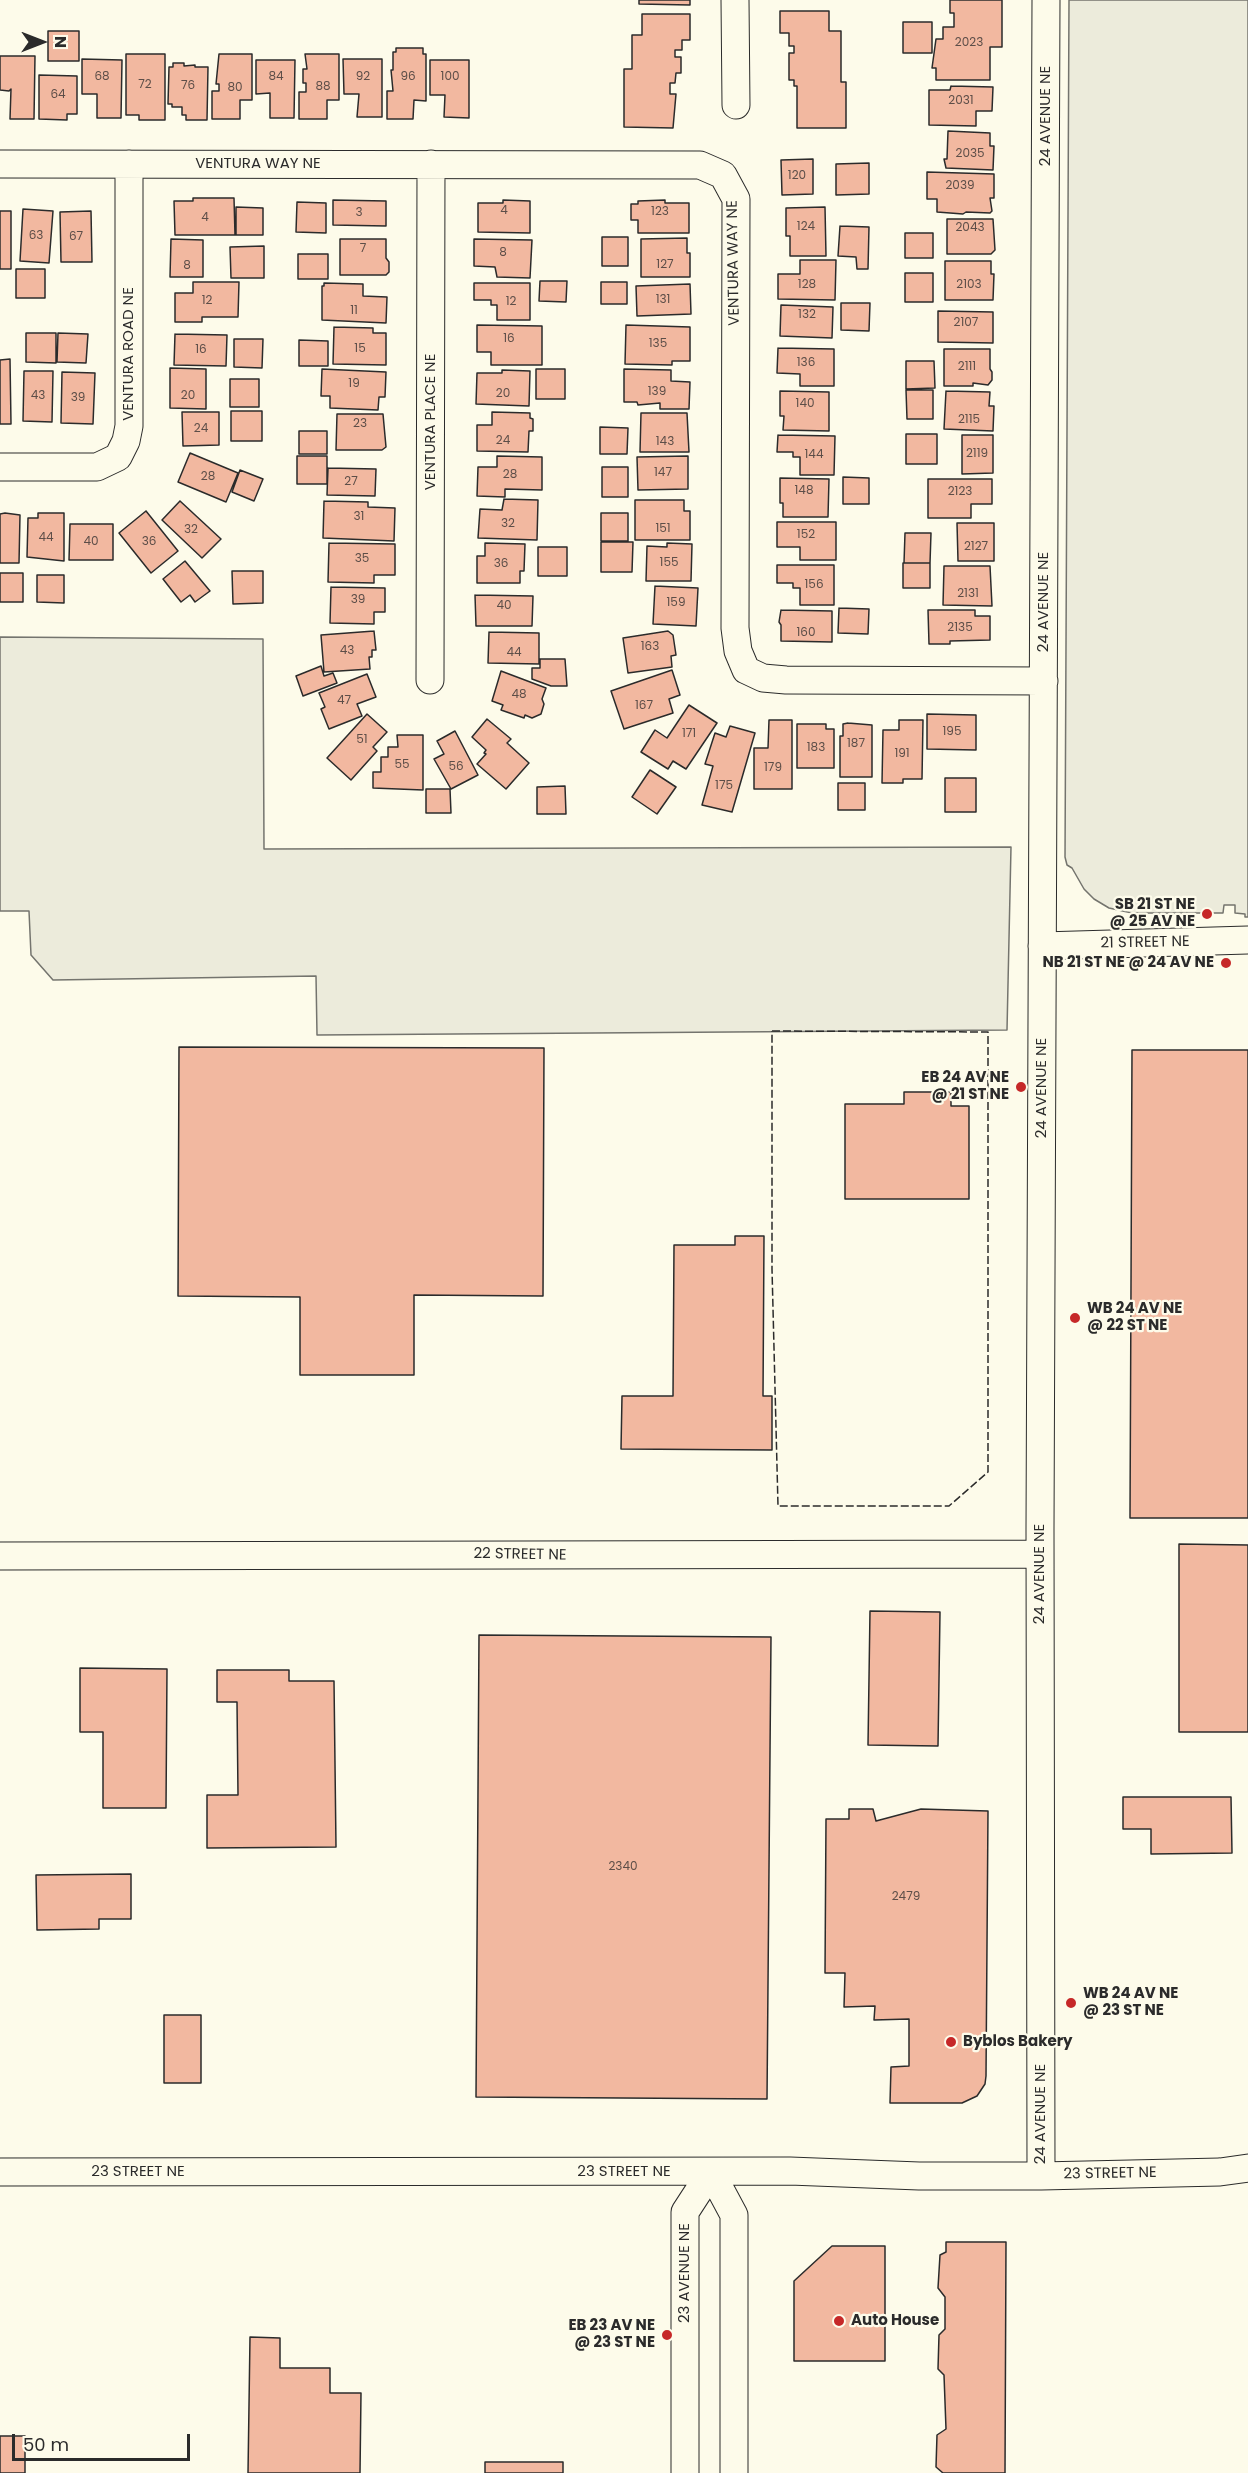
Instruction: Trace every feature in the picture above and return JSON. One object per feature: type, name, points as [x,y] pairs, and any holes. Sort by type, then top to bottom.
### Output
[{"type":"street","points":[[735,0],[736,105]]},
{"type":"street","name":"24 AVENUE NE","points":[[1041,2176],[1040,1554],[1046,0]]},
{"type":"street","name":"VENTURA WAY NE","points":[[0,164],[700,165],[723,176],[736,199],[735,628],[738,651],[746,670],[763,678],[786,680],[1044,681]]},
{"type":"street","name":"VENTURA ROAD NE","points":[[0,467],[98,468],[118,457],[126,441],[129,426],[129,164]]},
{"type":"street","name":"VENTURA PLACE NE","points":[[430,680],[431,164]]},
{"type":"street","name":"21 STREET NE","points":[[1042,946],[1248,940]]},
{"type":"street","name":"22 STREET NE","points":[[0,1556],[1040,1554]]},
{"type":"street","name":"23 STREET NE","points":[[0,2172],[790,2171],[919,2176],[1041,2176],[1220,2172],[1248,2168]]},
{"type":"street","points":[[711,2172],[734,2215],[734,2473]]},
{"type":"street","name":"23 AVENUE NE","points":[[685,2473],[685,2212],[711,2172]]},
{"type":"shaded area","points":[[1069,0],[1248,0],[1248,917],[1245,917],[1245,914],[1235,913],[1235,905],[1224,905],[1223,913],[1132,913],[1109,908],[1094,899],[1084,889],[1072,868],[1067,865],[1065,857]]},
{"type":"shaded area","points":[[0,637],[263,639],[264,849],[1011,847],[1007,1030],[317,1035],[316,976],[53,980],[31,955],[29,911],[0,911]]},
{"type":"building","points":[[639,0],[690,0],[690,5],[639,4]]},
{"type":"building","points":[[950,0],[1002,0],[1002,47],[990,47],[990,80],[936,80],[936,68],[932,68],[936,39],[943,39],[943,27],[954,27],[954,13],[950,13]]},
{"type":"building","points":[[780,11],[829,11],[829,31],[841,31],[841,82],[846,82],[846,128],[797,128],[797,86],[794,86],[794,80],[789,80],[789,53],[794,53],[794,46],[789,46],[789,33],[780,33]]},
{"type":"building","points":[[642,14],[690,14],[690,40],[682,40],[682,50],[675,50],[675,57],[681,57],[681,73],[676,73],[675,83],[670,83],[670,94],[676,94],[673,128],[624,127],[624,69],[632,69],[632,35],[642,35]]},
{"type":"building","points":[[903,22],[932,22],[932,53],[903,53]]},
{"type":"building","points":[[48,31],[79,31],[79,61],[48,61]]},
{"type":"building","points":[[396,48],[423,48],[423,54],[426,54],[426,101],[414,100],[413,119],[387,119],[387,91],[393,91],[391,70],[393,70],[393,52],[396,52]]},
{"type":"building","points":[[126,54],[165,54],[165,120],[139,120],[139,115],[126,115]]},
{"type":"building","points":[[219,54],[252,54],[252,100],[240,100],[240,119],[212,119],[212,91],[219,91],[219,84],[216,84]]},
{"type":"building","points":[[305,54],[339,54],[339,100],[327,100],[327,119],[299,119],[299,92],[306,92],[306,83],[303,83],[303,69],[307,69]]},
{"type":"building","points":[[0,56],[35,56],[34,119],[10,119],[11,89],[9,91],[0,90]]},
{"type":"building","points":[[82,59],[122,60],[121,118],[97,118],[97,94],[82,94]]},
{"type":"building","points":[[343,59],[382,59],[382,117],[357,117],[359,94],[344,94]]},
{"type":"building","points":[[256,60],[295,60],[294,118],[270,118],[270,93],[256,94]]},
{"type":"building","points":[[430,60],[469,60],[469,118],[444,117],[445,95],[430,95]]},
{"type":"building","points":[[173,63],[208,67],[207,120],[186,120],[186,115],[182,115],[182,107],[172,107],[172,104],[168,104],[169,67],[173,67]]},
{"type":"building","points":[[39,75],[77,76],[77,114],[67,114],[67,120],[39,119]]},
{"type":"building","points":[[951,86],[993,87],[992,111],[976,111],[976,126],[929,125],[929,90],[950,90]]},
{"type":"building","points":[[948,131],[990,133],[990,146],[994,146],[993,170],[946,168],[944,159],[947,159]]},
{"type":"building","points":[[813,159],[813,194],[782,195],[781,160]]},
{"type":"building","points":[[869,163],[869,194],[836,195],[836,164]]},
{"type":"building","points":[[927,172],[994,174],[994,198],[990,198],[992,211],[963,214],[937,212],[937,199],[927,199]]},
{"type":"building","points":[[193,198],[234,198],[235,235],[175,235],[174,201],[193,201]]},
{"type":"building","points":[[333,200],[386,201],[386,226],[333,225]]},
{"type":"building","points":[[503,200],[530,201],[530,233],[478,232],[478,203],[503,203]]},
{"type":"building","points":[[665,200],[665,203],[689,203],[689,233],[638,233],[638,220],[631,220],[631,204],[638,204],[638,201]]},
{"type":"building","points":[[297,202],[326,203],[326,233],[296,232]]},
{"type":"building","points":[[236,207],[263,208],[263,235],[236,235]]},
{"type":"building","points":[[825,207],[826,256],[790,256],[790,236],[786,236],[786,208]]},
{"type":"building","points":[[23,209],[53,211],[49,263],[20,261]]},
{"type":"building","points":[[0,211],[11,211],[11,269],[0,269]]},
{"type":"building","points":[[91,211],[92,262],[61,262],[60,212]]},
{"type":"building","points":[[947,219],[993,219],[995,250],[991,254],[947,254]]},
{"type":"building","points":[[840,226],[869,227],[868,269],[857,269],[856,257],[838,256]]},
{"type":"building","points":[[905,233],[933,233],[933,258],[905,258]]},
{"type":"building","points":[[602,237],[628,237],[628,266],[602,266]]},
{"type":"building","points":[[687,238],[687,253],[690,253],[690,277],[641,277],[641,239]]},
{"type":"building","points":[[171,239],[203,240],[203,277],[170,277]]},
{"type":"building","points":[[340,239],[386,239],[389,272],[386,275],[340,275]]},
{"type":"building","points":[[474,239],[532,240],[530,278],[497,277],[495,267],[474,266]]},
{"type":"building","points":[[264,246],[264,278],[231,278],[230,247]]},
{"type":"building","points":[[298,254],[328,254],[328,279],[298,279]]},
{"type":"building","points":[[800,260],[836,260],[835,300],[778,299],[778,274],[800,274]]},
{"type":"building","points":[[945,261],[991,261],[991,274],[994,274],[993,300],[945,300]]},
{"type":"building","points":[[16,269],[45,269],[45,298],[16,298]]},
{"type":"building","points":[[905,273],[933,273],[933,302],[905,302]]},
{"type":"building","points":[[540,281],[567,281],[566,302],[539,301]]},
{"type":"building","points":[[193,282],[239,282],[238,317],[202,317],[202,322],[175,322],[175,293],[193,293]]},
{"type":"building","points":[[601,282],[627,282],[627,304],[601,304]]},
{"type":"building","points":[[324,283],[363,284],[363,296],[387,297],[386,323],[322,320],[322,286]]},
{"type":"building","points":[[474,283],[530,283],[530,320],[497,320],[497,305],[491,305],[491,300],[474,300]]},
{"type":"building","points":[[690,284],[691,314],[637,316],[636,286]]},
{"type":"building","points":[[841,303],[870,303],[869,331],[841,330]]},
{"type":"building","points":[[781,305],[833,307],[832,338],[780,336]]},
{"type":"building","points":[[938,311],[993,312],[993,343],[938,342]]},
{"type":"building","points":[[477,325],[542,326],[542,365],[491,365],[491,352],[477,352]]},
{"type":"building","points":[[626,325],[690,327],[690,361],[672,361],[672,365],[625,364]]},
{"type":"building","points":[[334,327],[373,328],[373,333],[386,333],[386,365],[333,364]]},
{"type":"building","points":[[26,333],[56,333],[56,363],[26,362]]},
{"type":"building","points":[[58,333],[88,334],[86,363],[57,362]]},
{"type":"building","points":[[175,334],[227,335],[226,366],[174,365]]},
{"type":"building","points":[[234,339],[263,339],[262,368],[234,367]]},
{"type":"building","points":[[299,340],[328,341],[328,366],[299,366]]},
{"type":"building","points":[[778,348],[834,349],[834,386],[800,386],[800,374],[777,373]]},
{"type":"building","points":[[944,349],[990,349],[992,380],[988,385],[973,383],[973,386],[944,386]]},
{"type":"building","points":[[10,359],[11,424],[0,424],[0,360]]},
{"type":"building","points":[[906,361],[934,361],[935,388],[906,389]]},
{"type":"building","points":[[170,368],[206,369],[206,409],[170,408]]},
{"type":"building","points":[[322,369],[386,372],[385,397],[379,397],[378,410],[330,408],[330,396],[321,396]]},
{"type":"building","points":[[536,369],[565,369],[565,399],[536,399]]},
{"type":"building","points":[[624,369],[671,370],[671,381],[690,382],[689,409],[660,409],[660,403],[638,405],[637,402],[624,402]]},
{"type":"building","points":[[502,370],[530,371],[529,406],[476,404],[477,373],[502,373]]},
{"type":"building","points":[[24,371],[53,371],[52,422],[23,421]]},
{"type":"building","points":[[62,372],[95,373],[93,424],[61,423]]},
{"type":"building","points":[[230,379],[259,379],[259,407],[230,407]]},
{"type":"building","points":[[906,390],[933,390],[933,419],[907,419]]},
{"type":"building","points":[[780,391],[829,392],[829,431],[783,430],[784,416],[780,416]]},
{"type":"building","points":[[946,391],[990,392],[989,406],[994,406],[993,431],[944,429]]},
{"type":"building","points":[[231,411],[262,411],[262,441],[231,441]]},
{"type":"building","points":[[182,412],[219,412],[219,445],[183,446]]},
{"type":"building","points":[[492,412],[530,413],[530,418],[533,419],[533,431],[529,431],[528,452],[477,451],[477,425],[492,425]]},
{"type":"building","points":[[641,413],[687,413],[689,452],[640,452]]},
{"type":"building","points":[[337,414],[383,414],[386,447],[382,450],[336,450]]},
{"type":"building","points":[[600,427],[628,428],[627,454],[600,454]]},
{"type":"building","points":[[299,431],[327,431],[327,454],[299,454]]},
{"type":"building","points":[[906,434],[937,434],[937,464],[906,464]]},
{"type":"building","points":[[778,435],[835,436],[834,475],[800,475],[800,457],[793,457],[793,452],[777,452]]},
{"type":"building","points":[[962,435],[993,435],[993,473],[962,474]]},
{"type":"building","points":[[190,453],[238,473],[226,502],[178,482]]},
{"type":"building","points":[[297,456],[327,456],[327,484],[297,484]]},
{"type":"building","points":[[497,456],[542,457],[542,490],[505,489],[505,497],[477,496],[478,467],[497,467]]},
{"type":"building","points":[[688,456],[688,489],[638,490],[637,457]]},
{"type":"building","points":[[602,467],[628,467],[628,497],[602,497]]},
{"type":"building","points":[[328,468],[376,469],[375,496],[327,495]]},
{"type":"building","points":[[240,470],[263,479],[254,501],[232,492]]},
{"type":"building","points":[[843,477],[869,478],[869,504],[843,504]]},
{"type":"building","points":[[780,478],[829,479],[828,517],[783,517],[783,503],[780,503]]},
{"type":"building","points":[[928,479],[992,479],[992,504],[971,504],[971,518],[928,518]]},
{"type":"building","points":[[504,499],[538,500],[537,540],[478,538],[480,509],[502,510]]},
{"type":"building","points":[[635,500],[684,500],[684,511],[690,511],[690,540],[635,540]]},
{"type":"building","points":[[180,501],[221,539],[202,558],[162,520]]},
{"type":"building","points":[[324,501],[368,502],[368,507],[395,508],[394,541],[323,538]]},
{"type":"building","points":[[146,511],[178,551],[151,573],[119,533]]},
{"type":"building","points":[[38,513],[64,513],[64,561],[27,557],[28,518],[38,518]]},
{"type":"building","points":[[601,513],[628,513],[628,541],[601,541]]},
{"type":"building","points":[[0,514],[20,515],[19,563],[0,563]]},
{"type":"building","points":[[777,522],[836,522],[836,560],[800,560],[800,547],[777,547]]},
{"type":"building","points":[[957,523],[994,523],[994,561],[958,561]]},
{"type":"building","points":[[70,524],[113,524],[113,560],[69,560]]},
{"type":"building","points":[[905,533],[931,533],[930,563],[904,563]]},
{"type":"building","points":[[601,542],[633,542],[632,572],[601,572]]},
{"type":"building","points":[[329,543],[395,544],[395,575],[374,575],[374,583],[328,582]]},
{"type":"building","points":[[485,543],[525,544],[524,571],[520,571],[520,583],[477,583],[477,556],[485,556]]},
{"type":"building","points":[[667,543],[692,544],[691,581],[646,581],[647,546],[667,547]]},
{"type":"building","points":[[538,547],[567,547],[567,576],[538,576]]},
{"type":"building","points":[[185,561],[210,591],[195,602],[190,595],[181,602],[163,579]]},
{"type":"building","points":[[903,563],[930,563],[930,588],[903,588]]},
{"type":"building","points":[[777,565],[834,565],[834,605],[800,605],[800,588],[793,588],[793,583],[777,583]]},
{"type":"building","points":[[944,566],[990,566],[992,606],[943,605]]},
{"type":"building","points":[[232,571],[263,571],[263,603],[233,604]]},
{"type":"building","points":[[0,573],[23,573],[23,602],[0,602]]},
{"type":"building","points":[[37,575],[64,575],[64,603],[37,602]]},
{"type":"building","points":[[655,586],[698,588],[696,626],[653,624]]},
{"type":"building","points":[[331,587],[385,588],[385,612],[374,612],[374,624],[330,623]]},
{"type":"building","points":[[475,595],[533,596],[532,626],[476,626]]},
{"type":"building","points":[[839,608],[869,609],[868,634],[838,633]]},
{"type":"building","points":[[781,610],[832,611],[832,642],[781,641],[779,622]]},
{"type":"building","points":[[928,610],[975,610],[975,616],[990,616],[990,640],[929,644]]},
{"type":"building","points":[[374,631],[376,650],[372,650],[372,657],[369,657],[370,669],[324,672],[321,635]]},
{"type":"building","points":[[668,631],[673,635],[676,655],[671,656],[672,667],[628,673],[623,638]]},
{"type":"building","points":[[489,632],[539,633],[539,664],[488,663]]},
{"type":"building","points":[[540,659],[565,659],[567,686],[551,686],[532,679],[532,668],[540,668]]},
{"type":"building","points":[[321,666],[324,676],[333,673],[337,683],[303,696],[296,676]]},
{"type":"building","points":[[672,670],[680,695],[669,699],[673,713],[624,729],[611,691]]},
{"type":"building","points":[[501,671],[546,688],[542,699],[544,704],[541,714],[532,718],[525,715],[524,718],[501,710],[503,705],[492,701]]},
{"type":"building","points":[[367,674],[376,697],[357,704],[362,716],[329,729],[321,709],[325,707],[319,693]]},
{"type":"building","points":[[689,705],[717,723],[686,769],[673,761],[668,769],[641,752],[655,730],[667,738]]},
{"type":"building","points":[[367,714],[387,732],[373,747],[377,751],[351,780],[327,758]]},
{"type":"building","points":[[927,714],[976,715],[976,750],[927,749]]},
{"type":"building","points":[[487,719],[511,739],[507,743],[529,763],[506,789],[477,764],[486,754],[484,753],[486,750],[472,737]]},
{"type":"building","points":[[769,720],[792,720],[792,789],[754,789],[754,748],[768,748]]},
{"type":"building","points":[[899,720],[923,720],[922,779],[903,779],[903,783],[882,783],[883,730],[899,730]]},
{"type":"building","points":[[797,724],[826,724],[826,729],[834,729],[834,768],[797,768]]},
{"type":"building","points":[[843,724],[872,725],[872,777],[840,777],[840,736],[843,736]]},
{"type":"building","points":[[730,726],[755,733],[732,812],[702,805],[713,766],[705,764],[715,733],[726,737]]},
{"type":"building","points":[[455,731],[478,775],[451,789],[434,759],[444,754],[437,741]]},
{"type":"building","points":[[397,735],[423,735],[423,790],[373,788],[373,772],[381,772],[381,757],[388,757],[388,747],[398,747]]},
{"type":"building","points":[[650,770],[676,787],[657,814],[632,797]]},
{"type":"building","points":[[945,778],[976,778],[976,812],[945,812]]},
{"type":"building","points":[[838,783],[865,783],[865,810],[838,810]]},
{"type":"building","points":[[565,786],[566,814],[537,814],[537,787]]},
{"type":"building","points":[[426,789],[450,789],[451,813],[426,813]]},
{"type":"building","points":[[179,1047],[544,1048],[543,1296],[414,1295],[414,1375],[300,1375],[300,1297],[178,1296]]},
{"type":"building","points":[[1132,1050],[1248,1050],[1248,1518],[1130,1518]]},
{"type":"building","points":[[904,1092],[951,1092],[951,1106],[969,1106],[969,1199],[845,1199],[845,1104],[904,1104]]},
{"type":"building","points":[[735,1236],[764,1236],[763,1396],[772,1396],[772,1450],[621,1449],[622,1396],[673,1396],[674,1245],[735,1245]]},
{"type":"building","points":[[1179,1544],[1248,1545],[1248,1732],[1179,1732]]},
{"type":"building","points":[[870,1611],[940,1612],[938,1746],[868,1745]]},
{"type":"building","points":[[479,1635],[771,1637],[767,2099],[476,2097]]},
{"type":"building","points":[[80,1668],[167,1669],[166,1808],[103,1808],[103,1732],[80,1732]]},
{"type":"building","points":[[217,1670],[289,1670],[289,1681],[334,1681],[336,1847],[207,1848],[207,1795],[238,1795],[237,1702],[217,1702]]},
{"type":"building","points":[[1123,1797],[1231,1797],[1232,1853],[1151,1854],[1151,1829],[1123,1829]]},
{"type":"building","points":[[849,1809],[873,1809],[876,1821],[921,1809],[988,1811],[986,2076],[985,2084],[977,2096],[962,2103],[890,2103],[891,2067],[909,2066],[909,2019],[874,2020],[875,2006],[844,2007],[845,1973],[825,1973],[826,1819],[849,1819]]},
{"type":"building","points":[[131,1874],[131,1919],[99,1919],[99,1929],[37,1930],[36,1875]]},
{"type":"building","points":[[164,2015],[201,2015],[201,2083],[164,2083]]},
{"type":"building","points":[[946,2242],[1006,2242],[1005,2473],[943,2473],[936,2467],[937,2435],[946,2429],[944,2375],[938,2369],[939,2335],[945,2329],[945,2297],[938,2288],[940,2255],[946,2252]]},
{"type":"building","name":"Auto House","points":[[832,2246],[885,2246],[885,2361],[794,2361],[794,2281]]},
{"type":"building","points":[[250,2337],[280,2338],[280,2368],[330,2368],[330,2393],[361,2393],[360,2473],[248,2473]]},
{"type":"building","points":[[0,2436],[25,2436],[25,2473],[0,2473]]},
{"type":"building","points":[[485,2462],[563,2462],[563,2473],[485,2473]]},
{"type":"fence","points":[[772,1031],[988,1032],[988,1472],[949,1506],[778,1506],[772,1269],[772,1031]]},
{"type":"place","name":"SB 21 ST NE @ 25 AV NE","points":[[1207,914]]},
{"type":"place","name":"NB 21 ST NE @ 24 AV NE","points":[[1226,963]]},
{"type":"place","name":"EB 24 AV NE @ 21 ST NE","points":[[1021,1087]]},
{"type":"place","name":"WB 24 AV NE @ 22 ST NE","points":[[1075,1318]]},
{"type":"place","name":"WB 24 AV NE @ 23 ST NE","points":[[1071,2003]]},
{"type":"place","name":"Byblos Bakery","points":[[951,2042]]},
{"type":"place","name":"Auto House","points":[[839,2321]]},
{"type":"place","name":"EB 23 AV NE @ 23 ST NE","points":[[667,2335]]}]
